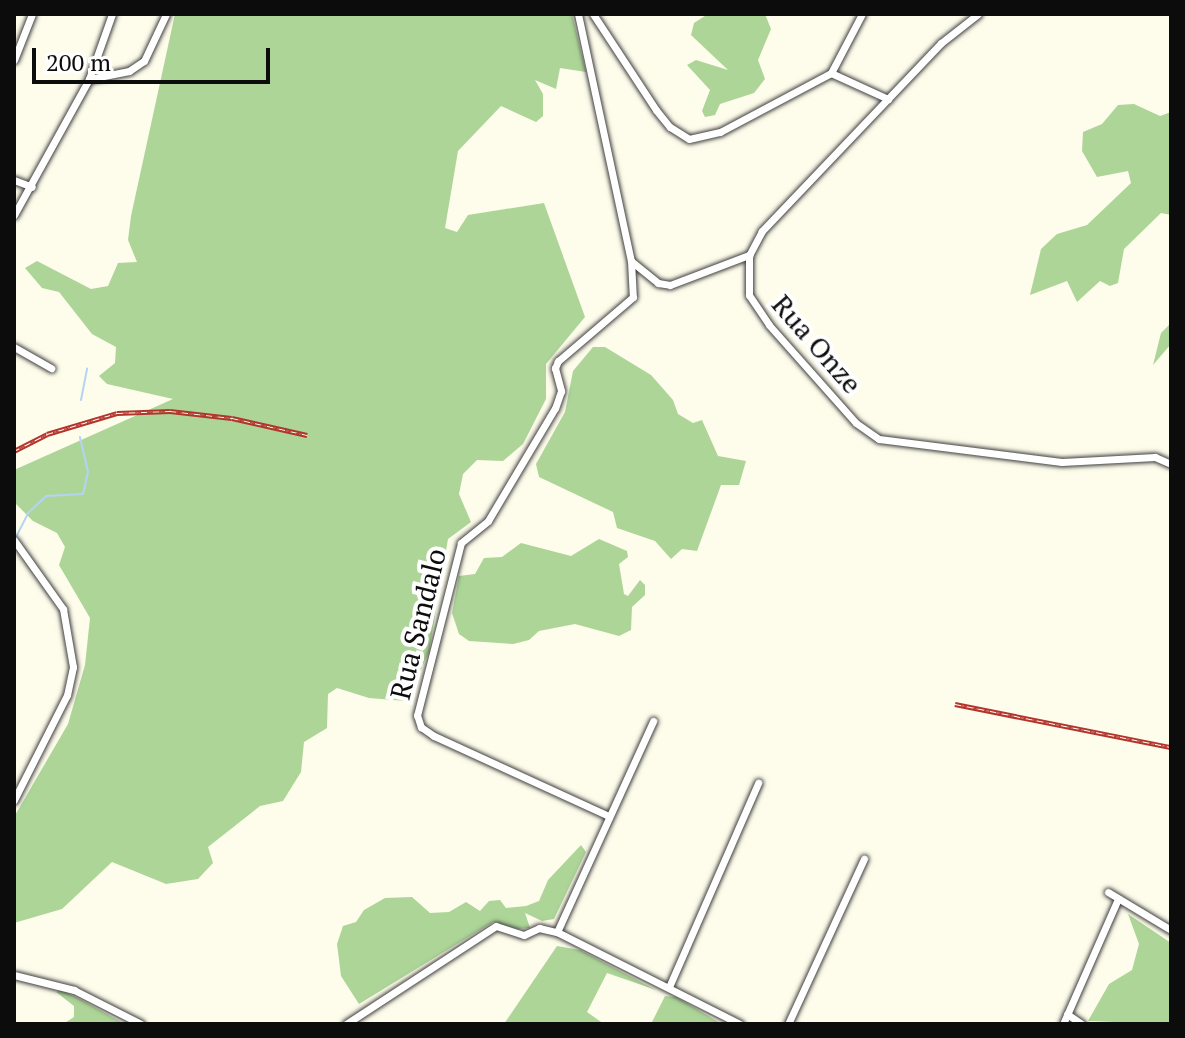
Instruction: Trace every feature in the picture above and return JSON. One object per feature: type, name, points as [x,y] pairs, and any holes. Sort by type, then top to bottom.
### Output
[{"type":"street","points":[[14,60],[32,14]]},
{"type":"street","points":[[14,215],[89,79],[112,14]]},
{"type":"street","points":[[89,79],[129,71],[144,61],[166,14]]},
{"type":"street","name":"Rua Sandalo","points":[[578,14],[631,261],[633,297],[558,361],[555,368],[561,391],[555,408],[488,521],[461,543],[417,715],[421,727],[434,736],[609,816]]},
{"type":"street","points":[[593,14],[663,119],[689,139],[720,132],[831,73],[862,14]]},
{"type":"street","points":[[631,261],[658,283],[670,285],[749,255],[762,231],[888,99],[978,14]]},
{"type":"street","points":[[831,73],[888,99]]},
{"type":"street","points":[[14,180],[32,187]]},
{"type":"street","name":"Rua Onze","points":[[749,255],[749,295],[756,309],[856,423],[879,439],[1062,462],[1155,457],[1171,464]]},
{"type":"street","points":[[14,347],[51,368]]},
{"type":"street","points":[[14,540],[63,609],[73,667],[67,695],[14,800]]},
{"type":"street","points":[[557,932],[653,721]]},
{"type":"street","points":[[669,987],[758,783]]},
{"type":"street","points":[[788,1024],[864,859]]},
{"type":"street","points":[[1108,892],[1171,930]]},
{"type":"street","points":[[1063,1024],[1118,899]]},
{"type":"street","points":[[346,1024],[489,928],[503,927],[524,935],[539,928],[557,932],[740,1024]]},
{"type":"street","points":[[14,975],[74,990],[141,1024]]},
{"type":"street","points":[[1067,1014],[1082,1024]]},
{"type":"green space","points":[[175,14],[572,14],[586,72],[560,68],[556,89],[535,80],[543,94],[543,116],[536,122],[501,106],[458,151],[445,228],[457,232],[468,215],[544,203],[585,317],[546,364],[546,399],[523,444],[503,461],[477,460],[463,474],[459,494],[471,522],[448,539],[429,652],[406,701],[369,698],[337,688],[328,694],[327,728],[304,742],[301,772],[283,801],[260,806],[208,847],[213,863],[198,879],[166,884],[112,862],[62,909],[14,923],[14,817],[68,724],[85,665],[90,618],[59,565],[65,547],[57,533],[33,521],[14,502],[14,470],[173,399],[107,384],[99,376],[115,363],[116,347],[92,334],[59,292],[42,288],[25,268],[37,261],[91,289],[108,286],[118,263],[137,262],[128,240],[131,216]]},
{"type":"green space","points":[[708,14],[765,14],[771,29],[758,60],[765,79],[754,93],[720,104],[715,115],[705,117],[702,111],[710,90],[687,65],[696,60],[728,70],[691,35],[694,23]]},
{"type":"green space","points":[[1134,104],[1160,116],[1171,112],[1171,215],[1161,213],[1124,249],[1118,283],[1110,286],[1100,281],[1077,302],[1067,281],[1030,295],[1041,249],[1057,234],[1087,225],[1131,183],[1128,171],[1097,177],[1082,151],[1083,132],[1102,124],[1118,105]]},
{"type":"green space","points":[[1171,323],[1171,344],[1153,365],[1161,333]]},
{"type":"green space","points":[[593,347],[605,347],[651,375],[673,400],[678,414],[693,423],[702,420],[718,456],[746,461],[739,485],[721,485],[697,551],[682,549],[671,559],[655,541],[617,528],[613,512],[539,477],[536,464],[565,412],[573,371]]},
{"type":"green space","points":[[599,539],[627,551],[628,557],[619,564],[624,594],[628,596],[640,580],[645,585],[645,595],[632,607],[631,630],[619,636],[575,624],[539,631],[529,640],[513,644],[469,641],[459,634],[452,613],[459,576],[475,574],[484,558],[502,557],[521,543],[571,556]]},
{"type":"green space","points":[[581,845],[586,852],[554,919],[542,921],[525,913],[530,928],[518,929],[493,922],[359,1004],[341,976],[337,944],[343,926],[356,922],[364,910],[385,898],[412,897],[430,913],[449,912],[466,902],[480,911],[489,901],[500,900],[506,908],[526,906],[539,901],[548,880]]},
{"type":"green space","points":[[1128,914],[1171,943],[1171,1024],[1088,1021],[1109,984],[1132,970],[1139,944]]},
{"type":"green space","points":[[557,946],[580,950],[656,990],[607,973],[587,1012],[604,1024],[504,1024]]},
{"type":"green space","points":[[61,990],[125,1024],[63,1024],[74,1017],[74,1006],[56,992]]},
{"type":"green space","points":[[665,996],[676,997],[722,1024],[651,1024]]},
{"type":"waterway","points":[[81,400],[87,369]]},
{"type":"waterway","points":[[15,539],[28,513],[46,496],[83,494],[88,472],[80,437]]},
{"type":"railway","points":[[14,451],[47,434],[117,413],[170,411],[232,418],[307,435]]},
{"type":"railway","points":[[955,704],[1171,747]]}]
